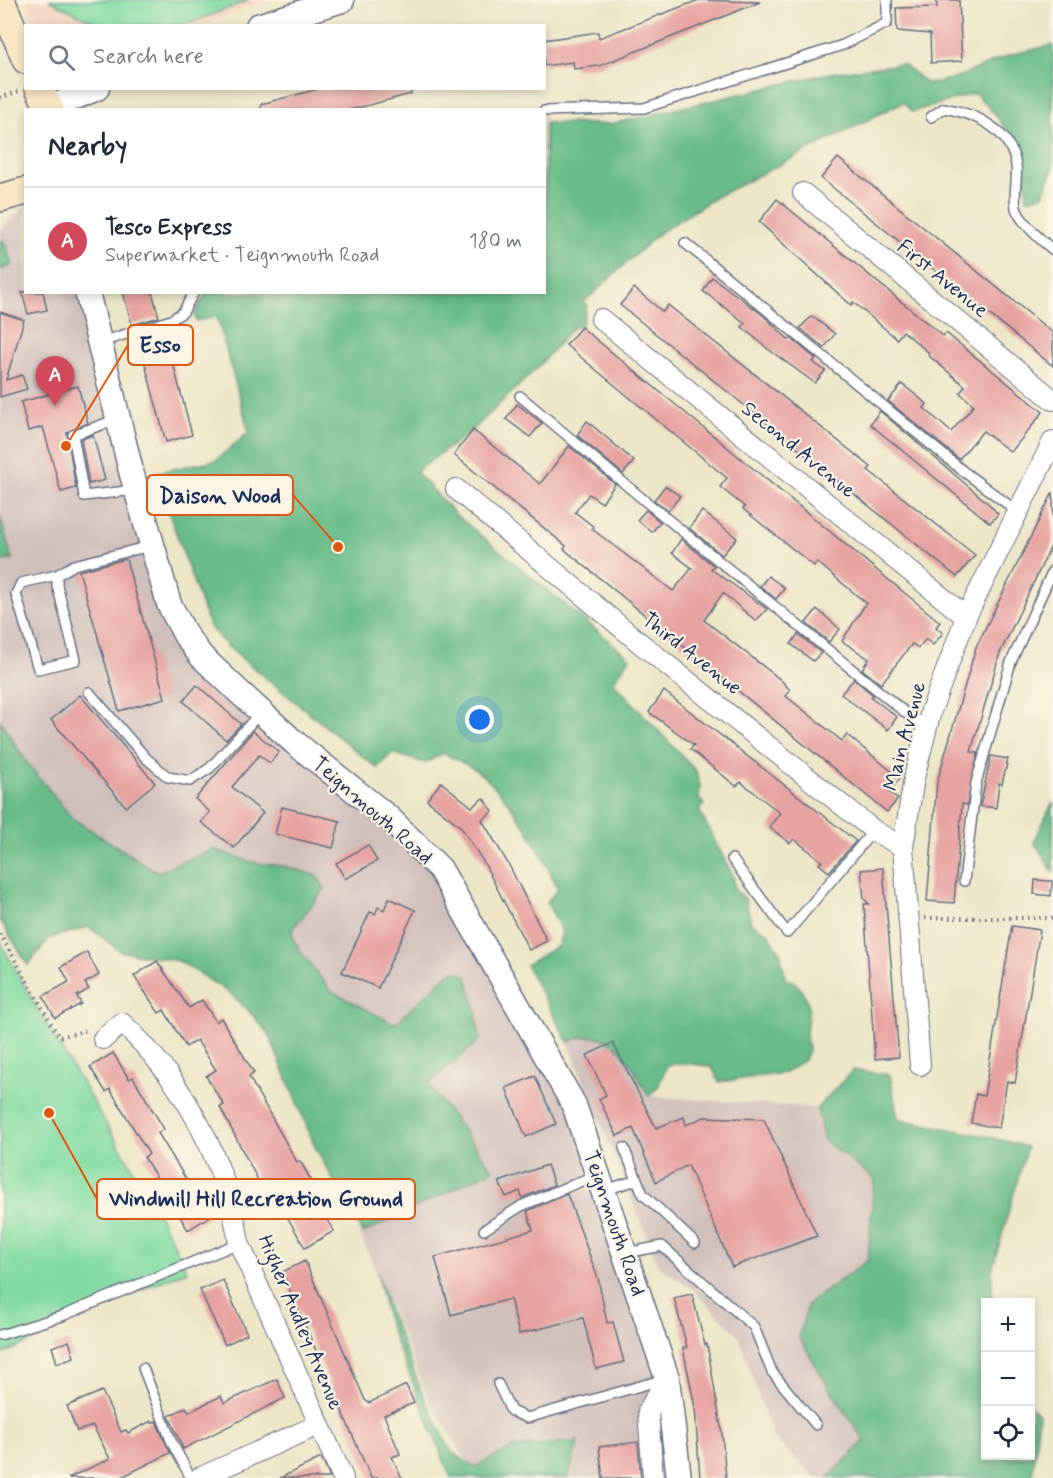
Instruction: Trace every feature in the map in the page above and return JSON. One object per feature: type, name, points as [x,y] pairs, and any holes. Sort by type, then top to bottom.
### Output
[{"type":"main road","points":[[1,0],[24,55]]},
{"type":"main road","points":[[0,198],[24,192]]},
{"type":"street","points":[[264,24],[342,0]]},
{"type":"street","points":[[46,102],[90,90]]},
{"type":"street","name":"First Avenue","points":[[803,193],[1053,400]]},
{"type":"street","name":"Teignmouth Road","points":[[87,294],[118,419],[169,604],[186,636],[201,656],[261,712],[389,818],[440,869],[574,1105],[626,1252],[667,1378],[679,1478]]},
{"type":"street","name":"Second Avenue","points":[[601,319],[966,617]]},
{"type":"street","name":"Main Avenue","points":[[920,1065],[903,847],[914,778],[928,723],[966,617],[1053,441]]},
{"type":"street","name":"Third Avenue","points":[[456,489],[640,643],[876,832],[903,847]]},
{"type":"street","name":"Higher Audley Avenue","points":[[103,1039],[122,1023],[150,1048],[166,1069],[216,1163],[233,1206],[239,1243],[343,1478]]},
{"type":"street","points":[[653,1478],[648,1411],[667,1378]]},
{"type":"street","points":[[199,1478],[318,1425]]},
{"type":"lane","points":[[546,111],[644,108],[832,49],[888,23],[887,0]]},
{"type":"lane","points":[[931,117],[944,108],[966,112],[988,123],[1003,136],[1016,164],[1016,208],[1028,225],[1053,250]]},
{"type":"lane","points":[[685,243],[963,471],[1018,512]]},
{"type":"lane","points":[[99,342],[171,320],[183,312],[193,294]]},
{"type":"lane","points":[[520,396],[897,706],[915,720],[928,723]]},
{"type":"lane","points":[[118,419],[74,435],[84,496],[137,490]]},
{"type":"lane","points":[[57,575],[57,585],[76,660],[38,669],[16,594],[21,583],[57,575],[74,565],[153,545]]},
{"type":"lane","points":[[964,881],[976,783],[1011,662],[1053,570]]},
{"type":"lane","points":[[89,692],[146,758],[168,777],[190,781],[210,768],[261,712]]},
{"type":"lane","points":[[732,858],[787,933],[868,837],[876,832]]},
{"type":"lane","points":[[624,1148],[643,1194],[695,1243]]},
{"type":"lane","points":[[484,1230],[521,1206],[601,1182],[637,1180]]},
{"type":"lane","points":[[0,1335],[62,1316],[239,1243]]},
{"type":"lane","points":[[626,1252],[662,1246],[754,1327],[772,1372],[816,1425]]},
{"type":"lane","points":[[143,1368],[172,1443],[191,1478]]},
{"type":"lane","points":[[498,1384],[511,1411],[527,1418],[667,1378]]},
{"type":"path","points":[[0,98],[24,89]]},
{"type":"path","points":[[909,919],[1053,918]]},
{"type":"path","points":[[0,934],[58,1037],[90,1030],[103,1039]]},
{"type":"shaded area","points":[[27,0],[265,0],[205,24],[43,24],[34,20]]},
{"type":"shaded area","points":[[24,207],[24,294],[87,294],[186,636],[440,869],[574,1105],[626,1253],[679,1478],[478,1478],[429,1400],[329,1158],[249,994],[20,766],[0,728],[0,231]]},
{"type":"shaded area","points":[[584,1035],[613,1043],[624,1053],[649,1096],[817,1108],[824,1140],[874,1179],[868,1260],[808,1304],[830,1389],[866,1442],[828,1478],[816,1478],[772,1436],[739,1336],[688,1285],[659,1267],[568,1042]]},
{"type":"green space","points":[[49,0],[249,0],[189,24],[98,24]]},
{"type":"green space","points":[[1053,45],[1053,169],[1043,195],[1027,199],[1022,166],[1013,140],[998,117],[975,93],[912,112],[903,102],[716,197],[659,233],[584,302],[587,306],[581,327],[573,327],[538,367],[475,428],[416,472],[456,515],[630,658],[613,682],[696,771],[700,786],[699,799],[704,804],[699,810],[733,876],[735,890],[745,899],[751,923],[768,933],[780,952],[786,981],[792,980],[807,999],[809,1007],[806,1040],[809,1050],[805,1059],[785,1073],[719,1082],[712,1067],[688,1063],[667,1065],[658,1087],[649,1096],[627,1059],[609,1042],[597,1037],[584,1037],[568,1042],[526,965],[558,946],[562,932],[547,902],[558,889],[534,841],[503,796],[477,771],[444,753],[425,763],[392,753],[377,768],[229,648],[209,626],[169,513],[158,472],[216,460],[249,432],[217,317],[196,321],[194,315],[205,294],[546,294],[546,123],[611,124],[830,73],[903,64],[926,83],[936,82],[956,77],[1010,55]]},
{"type":"green space","points":[[3,240],[13,264],[0,270],[0,241]]},
{"type":"green space","points":[[0,515],[12,560],[0,561]]},
{"type":"green space","points":[[0,720],[27,763],[73,819],[158,872],[213,849],[251,862],[288,867],[317,876],[325,889],[292,929],[293,939],[331,991],[392,1023],[397,1022],[448,974],[455,971],[466,975],[475,1006],[480,1040],[428,1084],[493,1170],[363,1233],[316,1149],[269,1035],[230,993],[179,961],[120,951],[89,927],[50,938],[28,965],[0,920]]},
{"type":"green space","points":[[1053,802],[1053,872],[1034,842]]},
{"type":"green space","points":[[0,941],[22,983],[143,1187],[187,1271],[108,1303],[0,1355]]},
{"type":"green space","points":[[853,1070],[890,1075],[898,1119],[986,1136],[1027,1147],[992,1270],[992,1298],[981,1298],[981,1460],[1034,1460],[1032,1478],[828,1478],[865,1441],[799,1337],[808,1304],[868,1260],[874,1179],[824,1140],[817,1108]]},
{"type":"green space","points":[[377,1272],[389,1310],[424,1397],[451,1451],[474,1467],[513,1448],[578,1441],[568,1478],[451,1478],[387,1320]]},
{"type":"green space","points":[[1035,1410],[1039,1414],[1035,1451]]},
{"type":"building","points":[[699,0],[760,2],[599,66],[574,69],[573,62],[546,66],[546,40],[598,32],[599,38]]},
{"type":"building","points":[[936,0],[959,0],[962,61],[931,63],[930,34],[897,31],[896,8],[937,7]]},
{"type":"building","points":[[314,90],[410,90],[411,94],[358,108],[261,108],[261,104]]},
{"type":"building","points":[[838,158],[1053,333],[1053,366],[821,178]]},
{"type":"building","points":[[777,199],[943,336],[946,333],[1043,412],[1011,452],[983,431],[959,459],[888,401],[902,384],[927,404],[924,408],[951,432],[974,405],[960,393],[965,386],[928,355],[929,353],[903,331],[897,339],[853,302],[851,305],[759,222]]},
{"type":"building","points":[[712,277],[816,359],[813,362],[825,371],[815,383],[768,349],[742,327],[745,323],[703,291]]},
{"type":"building","points":[[634,288],[663,312],[668,305],[871,467],[868,470],[975,555],[957,577],[620,305]]},
{"type":"building","points":[[22,292],[24,294],[43,294],[47,310],[28,314]]},
{"type":"building","points":[[124,294],[153,294],[159,317],[132,325]]},
{"type":"building","points":[[0,312],[24,320],[6,380],[22,375],[27,389],[0,397]]},
{"type":"building","points":[[812,316],[835,334],[824,348],[800,328]]},
{"type":"building","points":[[581,327],[940,622],[936,627],[943,633],[933,645],[926,639],[918,648],[912,644],[881,684],[862,669],[869,659],[842,641],[866,603],[817,562],[814,566],[743,509],[745,507],[720,487],[727,478],[566,345]]},
{"type":"building","points":[[164,329],[192,435],[166,442],[138,338]]},
{"type":"building","points":[[78,386],[88,423],[67,433],[76,488],[61,492],[43,427],[28,431],[21,402]]},
{"type":"building","points":[[517,404],[542,423],[530,437],[506,419]]},
{"type":"building","points":[[880,411],[990,505],[998,514],[990,523],[870,424]]},
{"type":"building","points":[[587,421],[634,461],[623,474],[577,435]]},
{"type":"building","points":[[473,430],[540,484],[569,446],[615,484],[602,503],[589,494],[575,512],[594,527],[592,529],[673,591],[692,568],[672,553],[681,539],[714,566],[711,569],[767,609],[756,621],[723,593],[704,620],[781,680],[790,690],[786,696],[842,741],[847,735],[900,778],[889,792],[898,799],[887,812],[564,549],[566,546],[454,455]]},
{"type":"building","points":[[93,435],[105,480],[89,484],[81,439]]},
{"type":"building","points":[[665,486],[680,496],[668,511],[654,500]]},
{"type":"building","points":[[1053,492],[1053,542],[1000,653],[971,752],[978,753],[967,805],[962,804],[954,903],[927,901],[937,782],[976,647]]},
{"type":"building","points":[[646,510],[660,522],[652,532],[637,520]]},
{"type":"building","points":[[702,511],[737,538],[722,555],[689,528]]},
{"type":"building","points":[[126,559],[165,698],[119,711],[79,571]]},
{"type":"building","points":[[768,576],[785,588],[776,599],[760,586]]},
{"type":"building","points":[[817,609],[840,629],[829,642],[806,623]]},
{"type":"building","points":[[798,634],[821,653],[813,661],[791,644]]},
{"type":"building","points":[[854,679],[873,695],[871,697],[897,717],[888,730],[841,694]]},
{"type":"building","points":[[197,685],[241,724],[226,740],[183,701]]},
{"type":"building","points":[[664,691],[856,841],[829,872],[819,864],[822,861],[794,839],[790,843],[769,827],[780,813],[741,782],[736,786],[690,749],[694,745],[649,712]]},
{"type":"building","points":[[80,695],[155,783],[126,807],[51,720]]},
{"type":"building","points":[[253,731],[279,752],[270,763],[259,755],[232,787],[263,813],[234,848],[201,822],[210,812],[195,799]]},
{"type":"building","points":[[991,756],[1008,759],[1002,784],[999,783],[996,808],[980,806]]},
{"type":"building","points":[[441,782],[472,807],[483,798],[493,811],[482,820],[509,865],[547,941],[529,950],[484,863],[461,827],[427,800]]},
{"type":"building","points":[[282,807],[340,821],[333,848],[275,834]]},
{"type":"building","points":[[368,845],[377,861],[345,879],[336,863]]},
{"type":"building","points":[[883,868],[899,1057],[875,1059],[864,904],[869,904],[864,899],[861,870]]},
{"type":"building","points":[[1035,880],[1052,881],[1051,896],[1034,894]]},
{"type":"building","points":[[389,898],[415,910],[378,988],[342,972],[370,912],[375,914],[378,907],[384,910]]},
{"type":"building","points":[[1012,926],[1040,930],[1015,1083],[1007,1081],[999,1128],[971,1123],[976,1094],[984,1096]]},
{"type":"building","points":[[87,952],[99,975],[85,983],[89,989],[77,996],[81,1004],[55,1018],[43,996],[69,982],[61,967]]},
{"type":"building","points":[[157,961],[189,1008],[202,1000],[216,1022],[221,1018],[254,1073],[249,1077],[297,1162],[300,1161],[314,1185],[309,1188],[334,1231],[305,1248],[285,1213],[277,1217],[257,1185],[260,1184],[220,1107],[224,1105],[206,1076],[216,1070],[197,1040],[186,1047],[164,1010],[159,1013],[134,976]]},
{"type":"building","points":[[613,1043],[656,1128],[684,1117],[686,1125],[704,1117],[764,1119],[817,1236],[732,1267],[688,1165],[656,1182],[633,1128],[617,1136],[599,1099],[606,1095],[587,1055]]},
{"type":"building","points":[[113,1053],[129,1079],[133,1077],[164,1129],[158,1133],[209,1217],[188,1230],[144,1157],[149,1154],[110,1089],[106,1092],[90,1067]]},
{"type":"building","points":[[535,1076],[556,1124],[526,1137],[506,1088]]},
{"type":"building","points":[[547,1165],[554,1185],[522,1198],[520,1191],[506,1197],[499,1182]]},
{"type":"building","points":[[567,1194],[598,1278],[607,1323],[613,1322],[624,1362],[596,1369],[583,1318],[519,1334],[510,1299],[451,1315],[435,1257],[533,1230],[527,1211]]},
{"type":"building","points":[[305,1261],[365,1400],[369,1403],[406,1385],[414,1403],[384,1415],[400,1454],[392,1457],[402,1478],[371,1478],[282,1272]]},
{"type":"building","points":[[223,1280],[247,1334],[225,1345],[200,1290]]},
{"type":"building","points":[[692,1294],[705,1345],[707,1344],[722,1433],[726,1478],[700,1478],[695,1407],[683,1348],[687,1347],[674,1298]]},
{"type":"building","points":[[69,1341],[74,1357],[57,1363],[52,1347]]},
{"type":"building","points":[[277,1379],[285,1398],[183,1449],[169,1416],[186,1407],[189,1412],[221,1396],[224,1403]]},
{"type":"building","points":[[102,1391],[121,1432],[126,1430],[128,1433],[151,1421],[152,1423],[156,1421],[170,1453],[120,1478],[68,1478],[110,1459],[93,1426],[77,1431],[67,1406]]},
{"type":"building","points":[[638,1442],[641,1478],[603,1478],[599,1447]]},
{"type":"building","points":[[321,1458],[330,1478],[280,1478]]},
{"type":"place","name":"Tesco Express","points":[[55,406]]},
{"type":"place","name":"Esso","points":[[66,446]]},
{"type":"place","name":"Daison Wood","points":[[338,547]]},
{"type":"place","name":"Windmill Hill Recreation Ground","points":[[49,1113]]}]
